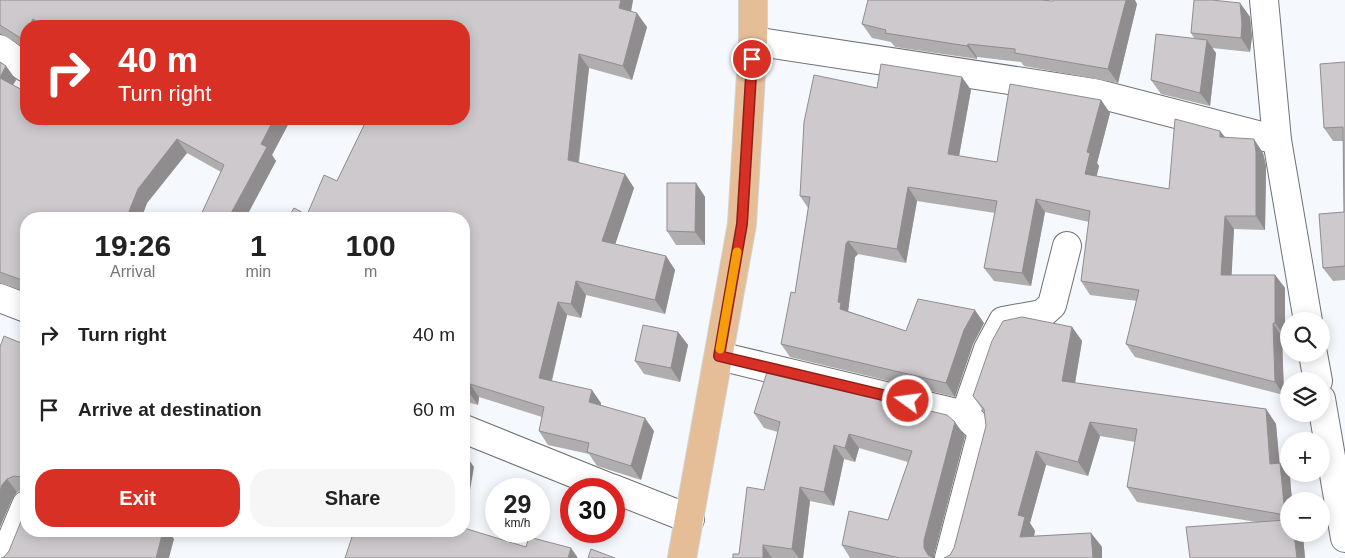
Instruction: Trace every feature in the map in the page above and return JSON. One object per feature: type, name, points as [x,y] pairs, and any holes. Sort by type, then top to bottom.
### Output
[{"type":"main road","points":[[682,558],[742,224],[753,41],[753,0]]},
{"type":"street","points":[[1264,0],[1277,140],[1306,312]]},
{"type":"street","points":[[753,41],[1095,92],[1277,140]]},
{"type":"street","points":[[0,49],[20,64]]},
{"type":"street","points":[[965,415],[988,349],[1003,321],[1042,314],[1052,305],[1067,246]]},
{"type":"street","points":[[0,298],[20,306]]},
{"type":"street","points":[[719,356],[965,415],[979,428],[981,436],[949,558]]},
{"type":"street","points":[[1325,422],[1344,523]]},
{"type":"street","points":[[470,431],[586,478]]},
{"type":"street","points":[[625,493],[690,519]]},
{"type":"street","points":[[4,558],[20,519]]},
{"type":"building","points":[[0,0],[621,0],[619,8],[637,13],[623,66],[579,54],[568,160],[625,174],[602,241],[666,256],[655,300],[576,281],[571,304],[558,302],[539,378],[592,390],[589,402],[645,418],[631,466],[587,452],[589,443],[539,431],[544,407],[470,384],[470,212],[308,212],[324,175],[337,181],[364,125],[470,125],[470,20],[33,19],[20,20],[20,38],[0,25]]},
{"type":"building","points":[[868,0],[1126,0],[1108,69],[1015,53],[1015,49],[968,44],[967,46],[885,33],[886,30],[862,24]]},
{"type":"building","points":[[1194,0],[1240,3],[1241,38],[1191,33]]},
{"type":"building","points":[[1156,34],[1207,40],[1200,93],[1151,80]]},
{"type":"building","points":[[0,62],[6,66],[0,77]]},
{"type":"building","points":[[1345,62],[1345,266],[1323,268],[1319,214],[1344,212],[1343,127],[1324,128],[1320,64]]},
{"type":"building","points":[[881,64],[962,77],[948,154],[997,162],[1010,84],[1101,100],[1087,152],[1090,153],[1085,174],[1169,189],[1175,119],[1220,131],[1220,137],[1254,139],[1256,152],[1256,216],[1225,216],[1221,275],[1275,275],[1275,323],[1273,323],[1275,382],[1126,344],[1139,290],[1081,281],[1090,211],[1036,199],[1022,273],[984,268],[997,201],[908,187],[897,249],[848,241],[846,244],[838,302],[841,303],[840,309],[906,331],[918,299],[975,310],[964,330],[946,383],[781,344],[791,292],[795,293],[810,197],[800,196],[804,122],[814,75],[877,88]]},
{"type":"building","points":[[0,78],[20,89],[20,125],[271,125],[261,144],[267,147],[232,212],[202,212],[224,165],[177,139],[138,189],[129,212],[20,212],[20,279],[0,272]]},
{"type":"building","points":[[667,183],[696,183],[695,232],[667,231]]},
{"type":"building","points":[[294,208],[301,212],[291,212]]},
{"type":"building","points":[[1022,317],[1072,327],[1062,381],[1266,409],[1270,464],[1280,463],[1280,482],[1282,482],[1283,492],[1280,492],[1280,514],[1127,487],[1137,429],[1090,422],[1078,462],[1036,451],[1018,515],[1025,517],[1020,537],[1091,533],[1093,558],[944,558],[950,555],[954,548],[986,426],[984,409],[973,396],[992,341],[1003,321]]},
{"type":"building","points":[[643,325],[678,332],[671,368],[635,361]]},
{"type":"building","points":[[4,336],[20,343],[20,477],[14,476],[7,479],[0,491],[0,347]]},
{"type":"building","points":[[767,372],[947,415],[955,422],[924,540],[924,548],[928,555],[934,558],[900,558],[842,545],[849,511],[888,520],[912,451],[849,434],[845,448],[834,445],[824,492],[800,487],[792,549],[763,545],[763,558],[733,558],[733,554],[739,554],[747,487],[764,490],[780,422],[754,413]]},
{"type":"building","points":[[1280,520],[1280,542],[1295,542],[1297,558],[1190,558],[1186,527]]},
{"type":"building","points":[[20,524],[20,537],[161,537],[156,558],[1,558],[9,551]]},
{"type":"building","points":[[470,530],[485,534],[485,543],[513,543],[526,547],[527,543],[550,542],[571,548],[568,558],[345,558],[352,537],[470,537]]},
{"type":"building","points":[[591,549],[615,558],[588,558]]},
{"type":"slow traffic","points":[[720,349],[737,252]]},
{"type":"route","points":[[752,59],[742,224],[719,356],[908,401]]}]
